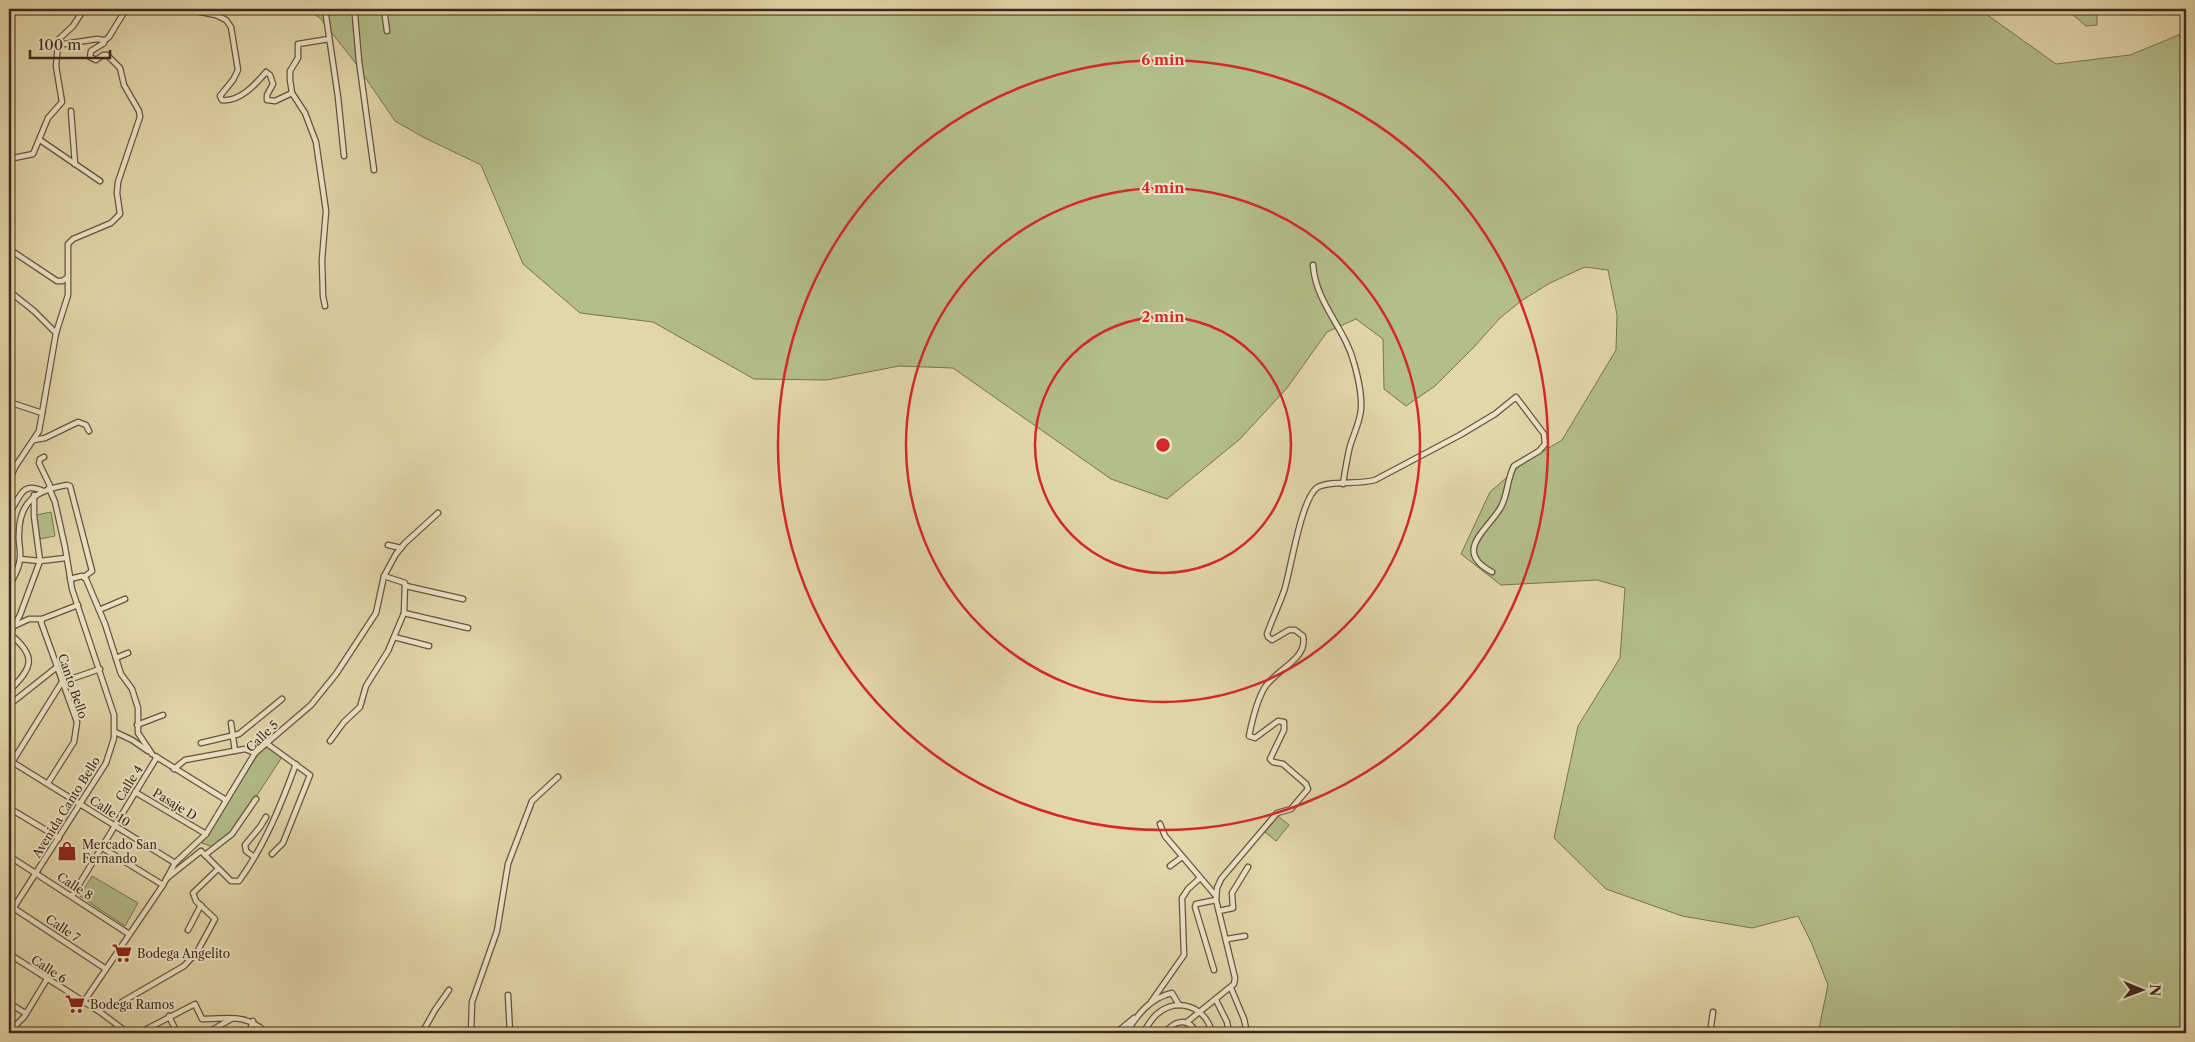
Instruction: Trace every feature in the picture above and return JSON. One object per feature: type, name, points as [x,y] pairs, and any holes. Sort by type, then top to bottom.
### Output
[{"type":"street","points":[[9,159],[31,156],[40,140],[48,118],[62,102],[56,66],[59,39],[73,26],[84,9]]},
{"type":"street","points":[[9,482],[15,467],[39,431],[56,333],[68,295],[69,241],[111,223],[120,214],[117,187],[140,117],[139,111],[126,89],[121,70],[116,63],[107,55],[103,55],[96,60],[90,57],[91,51],[109,37],[126,9]]},
{"type":"street","points":[[186,9],[216,15],[226,20],[231,28],[238,70],[233,80],[221,92],[221,99],[232,99],[245,92],[259,82],[266,72],[270,75],[273,84],[267,95],[267,100],[275,101],[292,93]]},
{"type":"street","points":[[325,9],[338,97],[344,156]]},
{"type":"street","points":[[352,9],[355,15],[359,60],[371,136],[374,170]]},
{"type":"street","points":[[384,9],[387,31]]},
{"type":"street","points":[[58,45],[97,39],[104,41]]},
{"type":"street","points":[[325,306],[322,260],[326,211],[316,142],[306,114],[292,93],[290,74],[298,58],[297,45],[329,39]]},
{"type":"street","points":[[71,111],[75,164]]},
{"type":"street","points":[[40,140],[100,182]]},
{"type":"street","points":[[9,249],[57,281],[60,282],[67,278]]},
{"type":"street","points":[[1313,265],[1314,276],[1328,314],[1342,334],[1354,362],[1359,389],[1361,408],[1359,423],[1350,445],[1343,484]]},
{"type":"street","points":[[9,291],[34,311],[56,333]]},
{"type":"street","points":[[1216,898],[1221,879],[1263,828],[1277,813],[1291,809],[1308,789],[1306,784],[1283,764],[1273,762],[1270,759],[1284,730],[1284,722],[1278,721],[1256,738],[1249,736],[1264,689],[1276,673],[1302,653],[1304,647],[1304,636],[1295,630],[1289,630],[1272,640],[1267,634],[1284,590],[1295,544],[1310,495],[1320,486],[1365,483],[1374,480],[1460,436],[1495,414],[1516,397],[1544,434],[1545,442],[1541,450],[1514,466],[1501,506],[1478,536],[1474,548],[1475,559],[1479,565],[1492,572]]},
{"type":"street","points":[[12,403],[42,413]]},
{"type":"street","points":[[34,440],[46,438],[78,422],[86,424],[89,431]]},
{"type":"street","name":"Avenida Canto Bello","points":[[9,915],[106,762],[113,746],[116,732],[113,707],[70,579],[55,502],[39,463],[40,459],[44,457]]},
{"type":"street","points":[[9,586],[15,577],[20,559],[20,524],[29,500],[34,495],[50,488],[67,485],[70,486],[92,572],[84,577],[70,579]]},
{"type":"street","points":[[9,513],[25,489],[33,487],[43,491]]},
{"type":"street","points":[[9,691],[27,672],[29,666],[22,644],[9,635],[27,600],[40,561],[34,516],[34,495]]},
{"type":"street","name":"Calle 5","points":[[83,1003],[175,863],[206,834],[255,753],[311,705],[336,674],[376,613],[384,576],[401,548],[438,514]]},
{"type":"street","points":[[388,545],[401,548]]},
{"type":"street","points":[[20,559],[40,561],[66,558]]},
{"type":"street","points":[[330,741],[344,722],[360,706],[366,686],[388,651],[404,613],[406,586],[403,581],[384,576]]},
{"type":"street","points":[[84,577],[99,610],[121,674],[132,689],[138,708],[137,725],[139,735],[152,754]]},
{"type":"street","points":[[406,586],[463,599]]},
{"type":"street","points":[[99,610],[125,599]]},
{"type":"street","points":[[15,626],[29,619],[42,619],[78,605]]},
{"type":"street","points":[[404,613],[468,628]]},
{"type":"street","name":"Canto Bello","points":[[42,619],[41,622],[75,715],[76,736],[48,783]]},
{"type":"street","points":[[394,637],[429,646]]},
{"type":"street","points":[[116,658],[128,653]]},
{"type":"street","points":[[9,705],[57,667]]},
{"type":"street","points":[[9,767],[10,761],[62,682],[100,669]]},
{"type":"street","points":[[201,743],[234,736],[282,699]]},
{"type":"street","points":[[137,725],[163,715]]},
{"type":"street","points":[[231,723],[235,751]]},
{"type":"street","points":[[116,732],[132,740],[174,769],[226,800]]},
{"type":"street","points":[[266,743],[310,776],[283,843],[272,854]]},
{"type":"street","points":[[174,769],[185,760],[235,751],[249,750],[255,753]]},
{"type":"street","name":"Calle 4","points":[[72,896],[157,757]]},
{"type":"street","name":"Calle 10","points":[[10,761],[175,863]]},
{"type":"street","points":[[166,879],[198,851],[205,855],[218,870],[235,882],[250,866],[278,815],[296,764]]},
{"type":"street","points":[[471,1033],[472,1002],[497,931],[508,864],[532,802],[558,777]]},
{"type":"street","name":"Pasaje D","points":[[135,792],[206,834]]},
{"type":"street","points":[[205,855],[232,834],[256,799]]},
{"type":"street","points":[[9,808],[59,838]]},
{"type":"street","points":[[254,858],[246,851],[245,847],[266,817]]},
{"type":"street","points":[[1160,824],[1165,836],[1216,898],[1235,978],[1231,988],[1216,1000],[1199,1011],[1187,1022],[1175,1024],[1165,1033]]},
{"type":"street","points":[[101,847],[162,885]]},
{"type":"street","name":"Calle 8","points":[[9,856],[129,934]]},
{"type":"street","points":[[1170,866],[1182,857]]},
{"type":"street","points":[[1220,911],[1233,908],[1232,893],[1248,867]]},
{"type":"street","points":[[122,1002],[184,966],[192,958],[214,922],[213,916],[194,899],[193,893],[218,870]]},
{"type":"street","points":[[1116,1033],[1152,1002],[1184,955],[1182,898],[1188,889],[1200,878]]},
{"type":"street","points":[[1214,970],[1195,907],[1196,904],[1216,898]]},
{"type":"street","name":"Calle 7","points":[[9,905],[106,969]]},
{"type":"street","points":[[188,930],[200,905]]},
{"type":"street","points":[[1227,939],[1245,936]]},
{"type":"street","name":"Calle 6","points":[[9,954],[83,1003],[100,1012],[128,1033]]},
{"type":"street","points":[[9,1032],[25,1013],[47,979]]},
{"type":"street","points":[[1231,988],[1244,1019],[1247,1033]]},
{"type":"street","points":[[422,1033],[449,990]]},
{"type":"street","points":[[1152,1002],[1172,993],[1179,1005]]},
{"type":"street","points":[[508,995],[510,1033]]},
{"type":"street","points":[[1216,1000],[1227,1022],[1229,1033]]},
{"type":"street","points":[[9,1003],[25,1013]]},
{"type":"street","points":[[139,1033],[195,1004],[202,1019],[232,1018],[253,1021],[267,1033]]},
{"type":"street","points":[[1142,1033],[1156,1014],[1173,1006],[1184,1005],[1199,1011],[1210,1024],[1212,1033]]},
{"type":"street","points":[[1710,1033],[1713,1012]]},
{"type":"street","points":[[169,1016],[178,1033]]},
{"type":"street","points":[[207,1033],[232,1018]]},
{"type":"street","points":[[1126,1033],[1135,1018]]},
{"type":"street","points":[[249,1033],[253,1021]]},
{"type":"street","points":[[1187,1022],[1196,1033]]},
{"type":"green space","points":[[306,9],[1979,9],[2056,64],[2130,55],[2186,32],[2186,1033],[1818,1033],[1828,985],[1812,944],[1798,916],[1752,928],[1682,916],[1606,889],[1554,838],[1578,726],[1620,658],[1625,588],[1597,580],[1501,585],[1461,554],[1490,492],[1522,464],[1562,440],[1616,350],[1617,315],[1608,270],[1585,267],[1550,283],[1521,301],[1500,318],[1435,386],[1406,406],[1384,389],[1383,339],[1356,319],[1327,332],[1287,388],[1240,439],[1167,499],[1111,479],[953,368],[899,366],[827,380],[754,379],[653,322],[580,313],[523,264],[481,165],[395,121],[354,61],[320,18]]},
{"type":"green space","points":[[2070,9],[2097,9],[2097,25],[2086,26],[2072,14]]},
{"type":"green space","points":[[51,512],[55,536],[40,539],[36,515]]},
{"type":"green space","points":[[268,746],[282,757],[233,832],[213,847],[202,843],[258,754],[263,747]]},
{"type":"green space","points":[[1278,816],[1289,825],[1276,841],[1265,832]]},
{"type":"green space","points":[[92,876],[138,903],[125,926],[80,896]]},
{"type":"place","name":"Mercado San Fernando","points":[[67,851]]},
{"type":"place","name":"Bodega Angelito","points":[[122,953]]},
{"type":"place","name":"Bodega Ramos","points":[[75,1004]]}]
